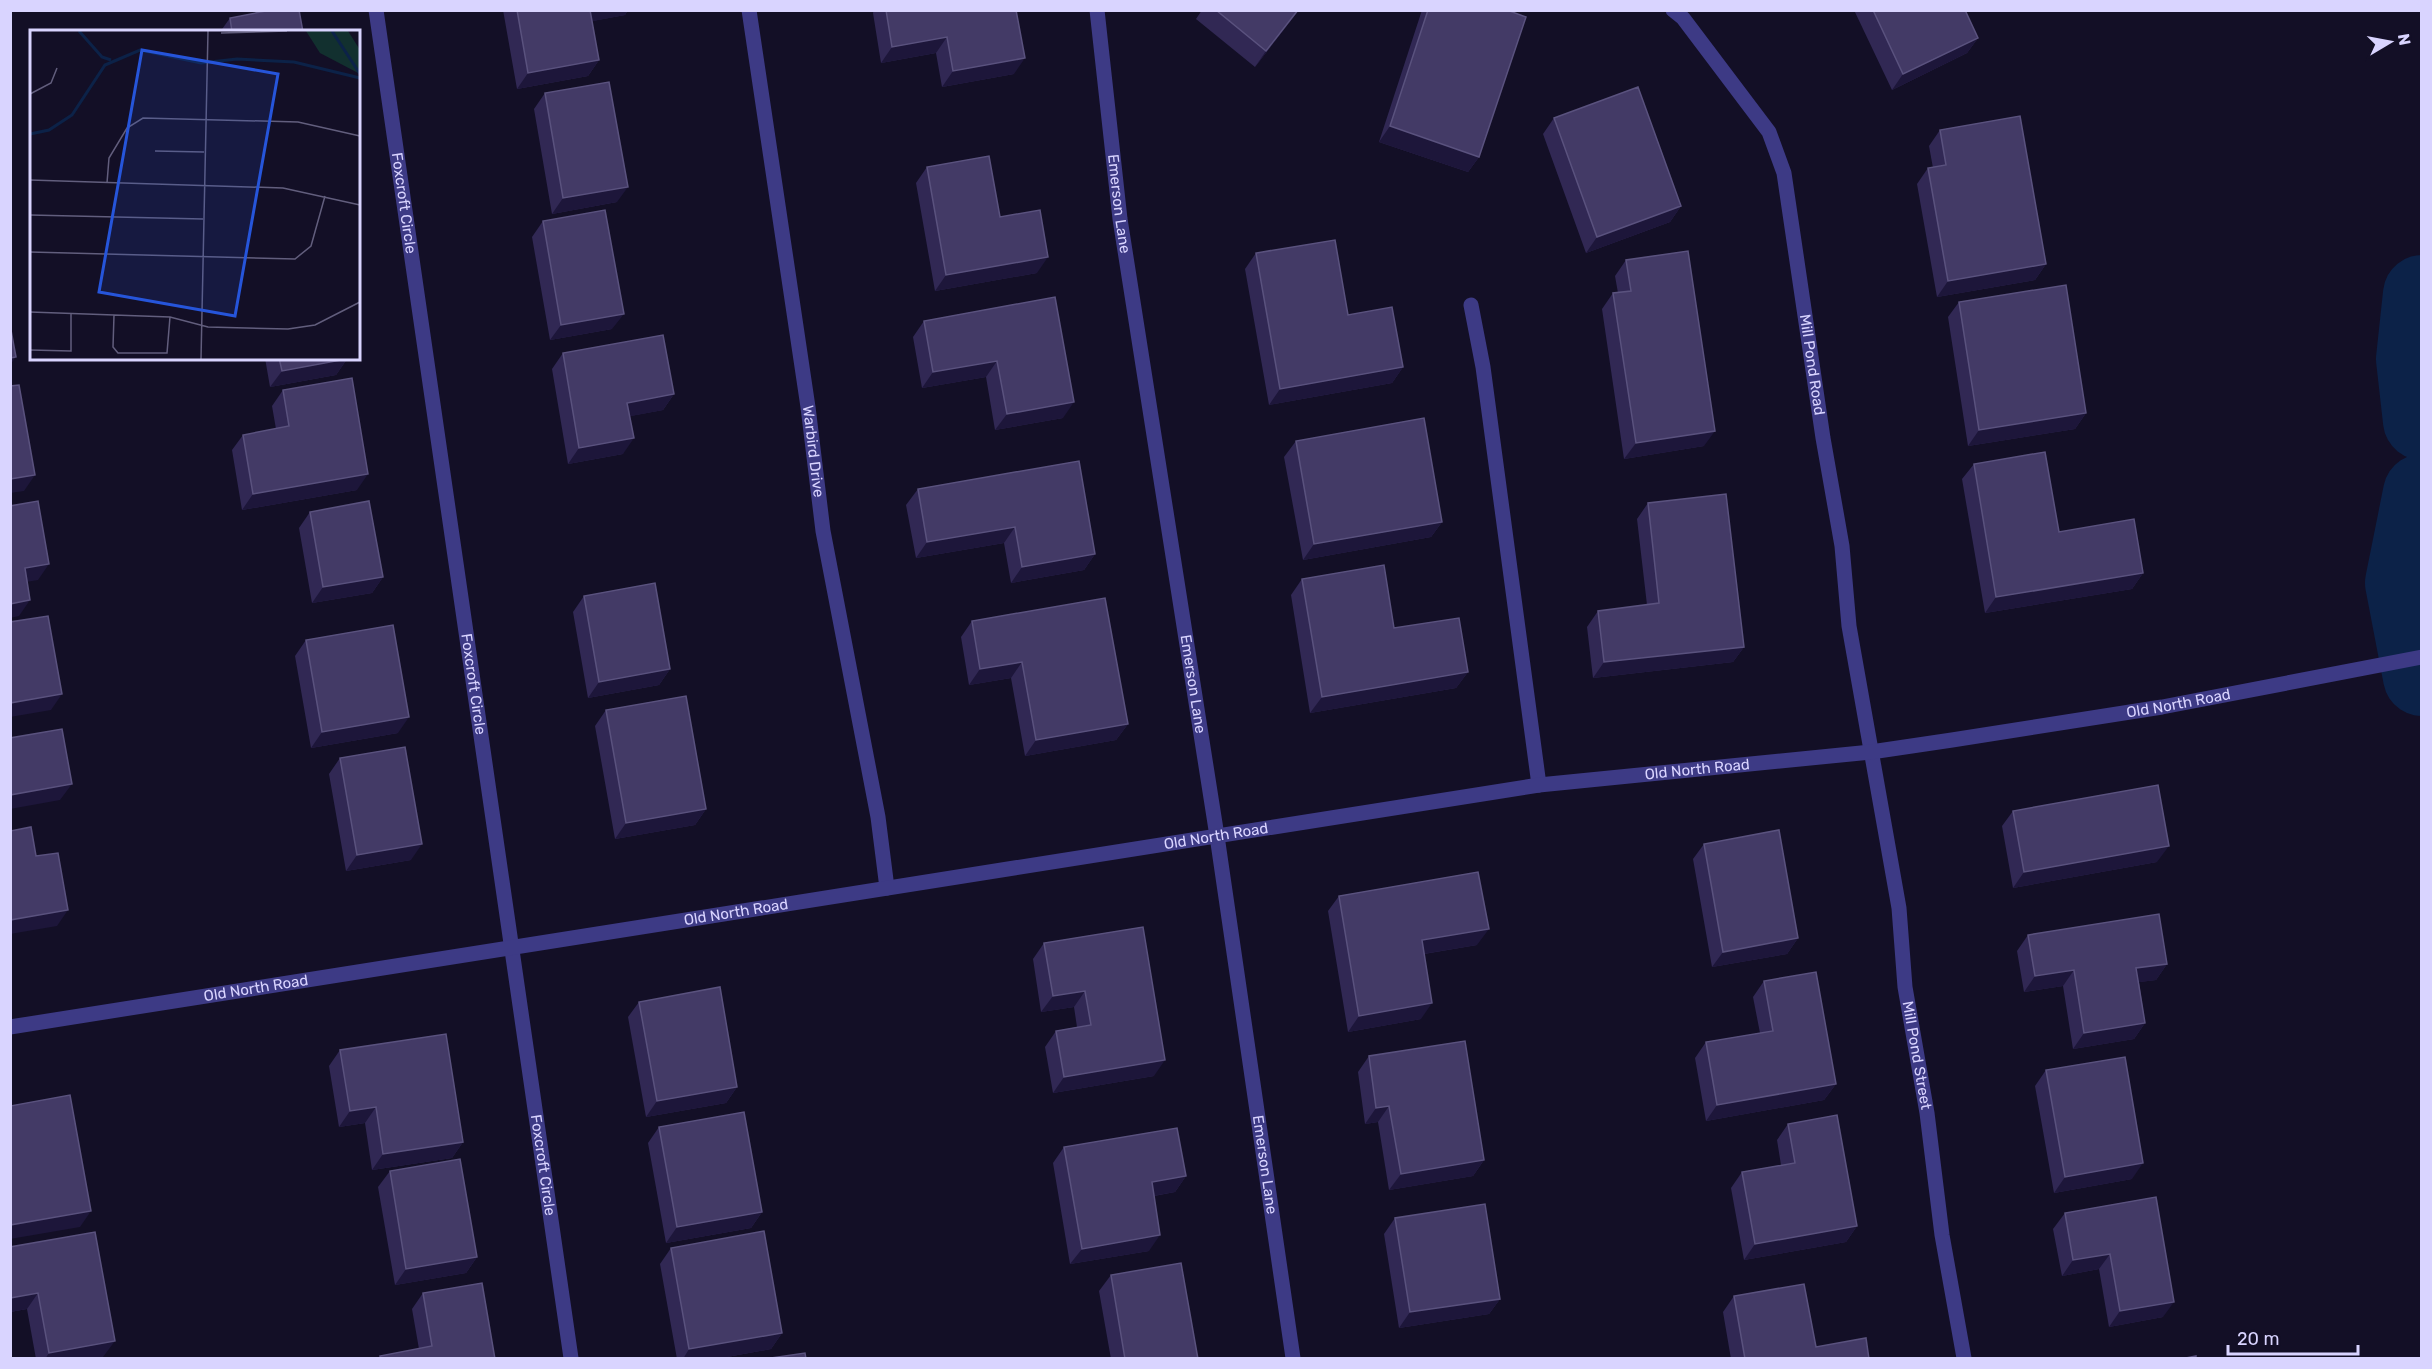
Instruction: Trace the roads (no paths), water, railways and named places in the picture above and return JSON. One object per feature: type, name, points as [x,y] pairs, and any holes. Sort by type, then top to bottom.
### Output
[{"type":"street","name":"Foxcroft Circle","points":[[376,10],[514,947],[571,1359]]},
{"type":"street","name":"Warbird Drive","points":[[749,10],[808,407],[823,531],[878,817],[887,888]]},
{"type":"street","name":"Emerson Lane","points":[[1097,10],[1120,219],[1217,836],[1293,1359]]},
{"type":"street","name":"Mill Pond Road","points":[[1673,10],[1683,18],[1769,132],[1784,173],[1823,438],[1842,546],[1849,626],[1871,752]]},
{"type":"street","points":[[1471,305],[1485,378],[1539,785]]},
{"type":"street","name":"Old North Road","points":[[10,1027],[1539,785],[1871,752],[2162,707],[2421,657]]},
{"type":"street","name":"Mill Pond Street","points":[[1871,752],[1899,908],[1905,987],[1927,1113],[1942,1235],[1964,1359]]},
{"type":"waterway","points":[[2422,294],[2415,359],[2422,421]]},
{"type":"waterway","points":[[2422,493],[2404,583],[2422,677]]}]
